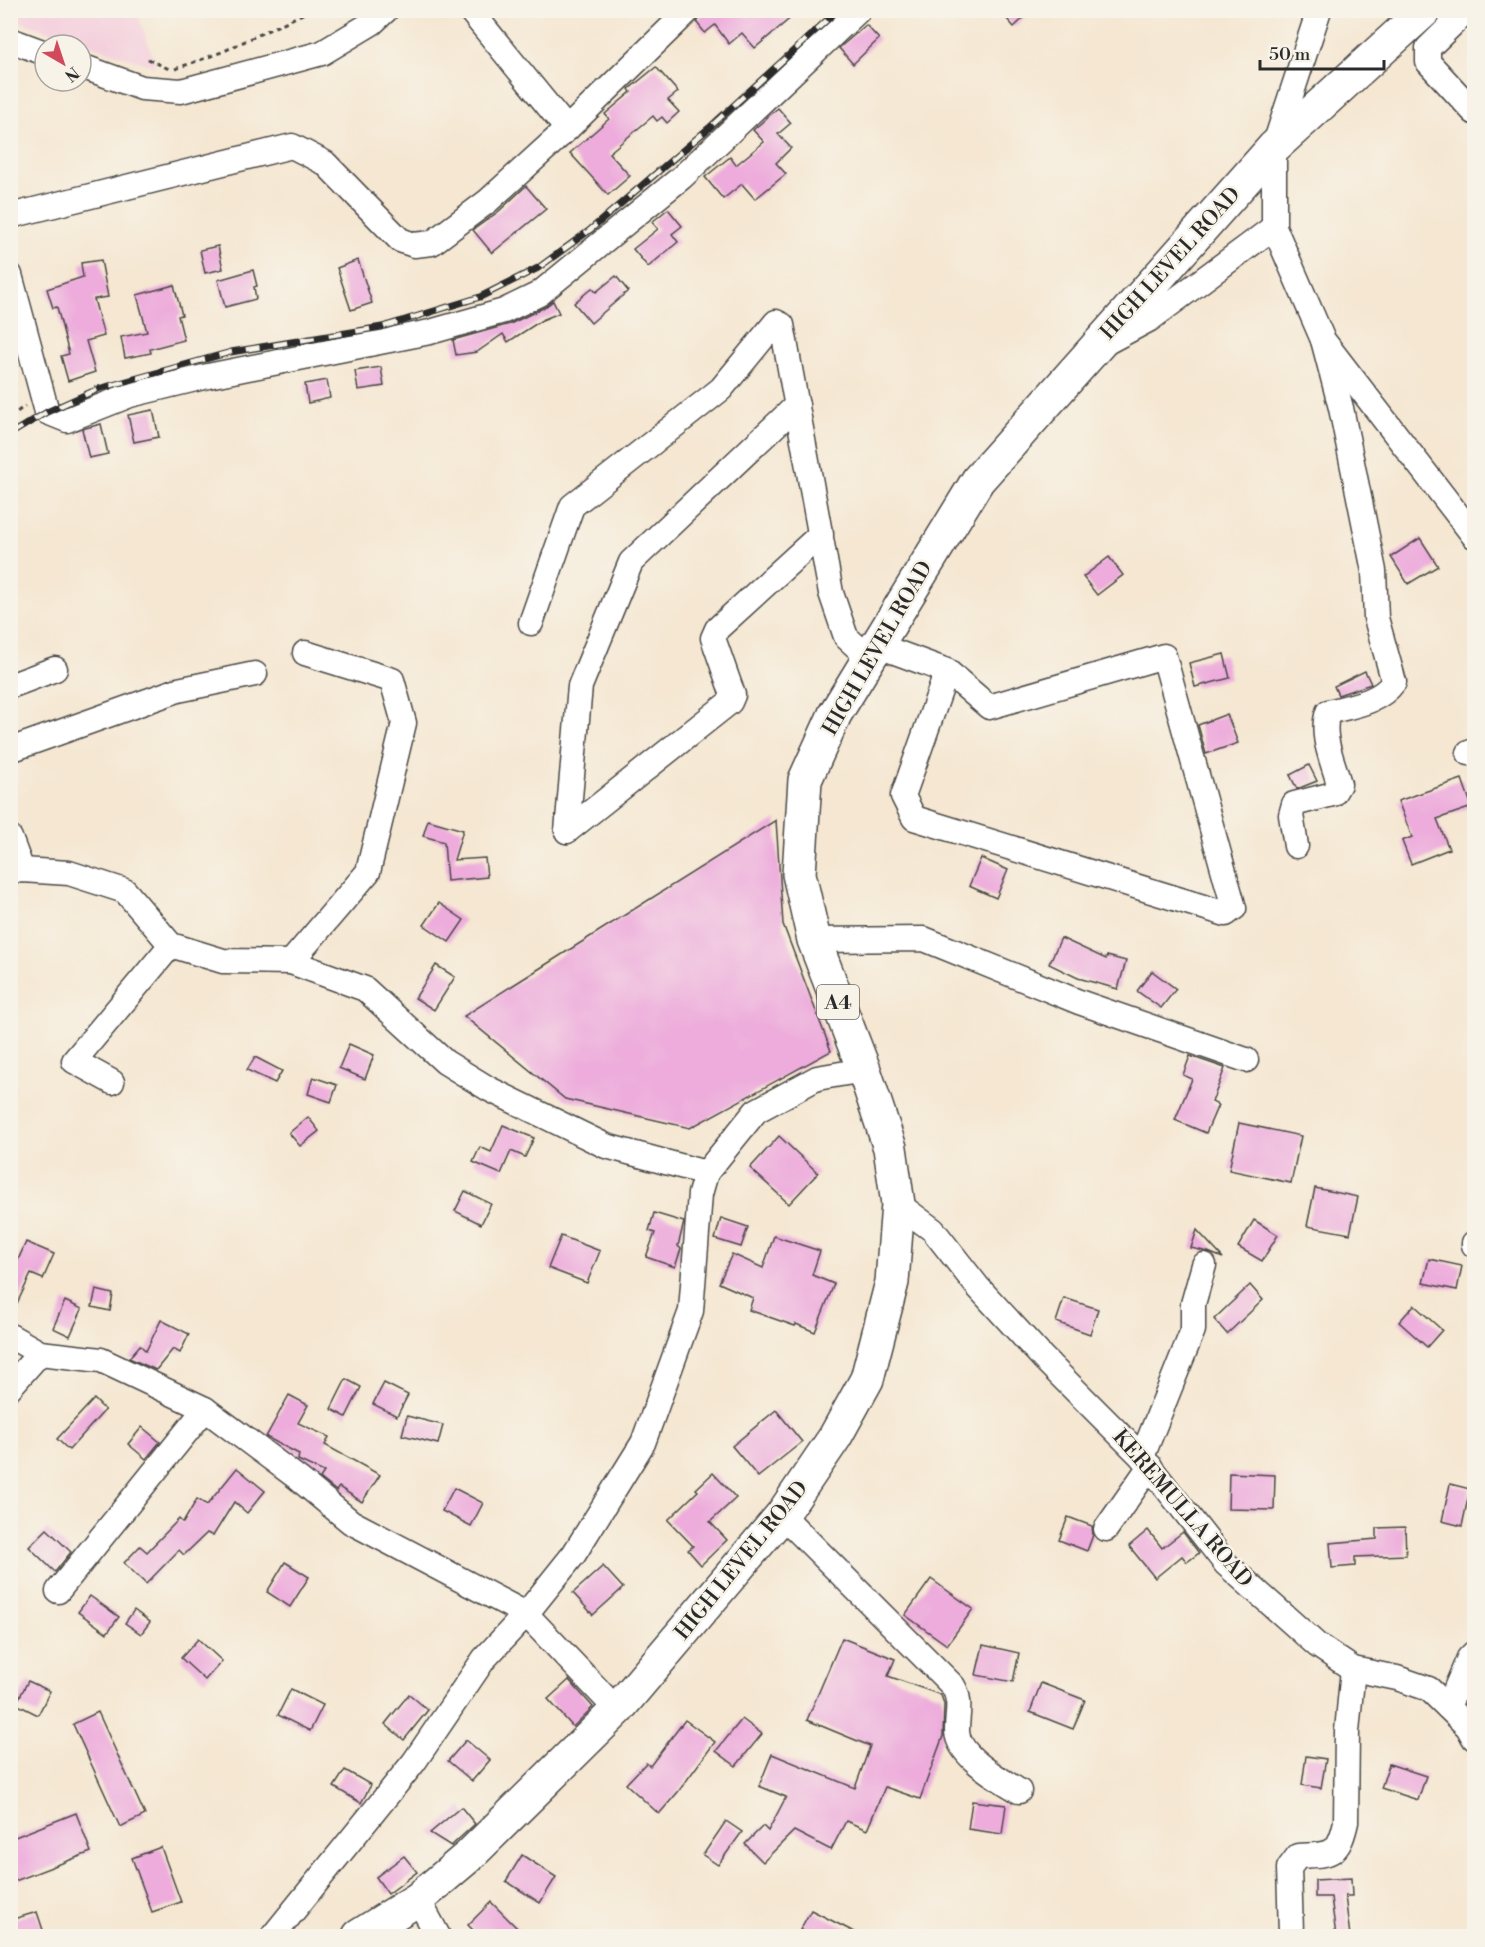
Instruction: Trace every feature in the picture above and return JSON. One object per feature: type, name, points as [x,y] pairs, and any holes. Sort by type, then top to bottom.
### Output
[{"type":"highway","name":"HIGH LEVEL ROAD","points":[[1371,58],[1409,10]]},
{"type":"highway","name":"HIGH LEVEL ROAD","points":[[359,1936],[418,1899],[470,1855],[617,1710],[782,1515],[836,1437],[867,1379],[892,1282],[898,1204],[890,1148],[864,1070],[814,939],[799,874],[806,780],[835,714],[978,480],[1274,147],[1425,10]]},
{"type":"street","points":[[93,70],[142,88],[181,91],[322,53],[372,22],[386,10]]},
{"type":"street","points":[[470,10],[567,129]]},
{"type":"street","points":[[10,216],[292,146],[325,163],[400,240],[414,245],[432,243],[488,201],[567,129],[689,10]]},
{"type":"street","points":[[10,275],[47,412],[67,420],[130,395],[208,376],[430,332],[504,311],[539,294],[682,177],[859,10]]},
{"type":"street","points":[[1296,846],[1291,815],[1294,804],[1334,794],[1339,784],[1325,736],[1324,724],[1328,712],[1371,700],[1387,692],[1394,682],[1376,618],[1374,571],[1341,408],[1323,340],[1275,227],[1274,147],[1319,10]]},
{"type":"street","points":[[1467,10],[1428,48],[1428,62],[1474,112]]},
{"type":"street","points":[[10,40],[33,49]]},
{"type":"street","points":[[1093,349],[1150,319],[1275,227]]},
{"type":"street","points":[[531,623],[572,506],[721,389],[776,322],[782,326],[831,593],[846,638],[872,651],[948,671],[989,706],[1164,656],[1234,908],[1226,914],[914,818],[903,796],[948,671]]},
{"type":"street","points":[[1323,340],[1474,536]]},
{"type":"street","points":[[797,405],[631,562],[580,686],[567,831],[730,702],[734,695],[713,638],[717,629],[820,534]]},
{"type":"street","points":[[291,962],[368,872],[404,723],[392,680],[305,653]]},
{"type":"street","points":[[10,686],[55,669]]},
{"type":"street","points":[[10,750],[178,690],[255,674]]},
{"type":"street","points":[[10,838],[16,871],[69,873],[125,891],[171,945],[223,961],[291,962],[365,989],[445,1062],[489,1089],[606,1146],[706,1173]]},
{"type":"street","points":[[814,939],[924,939],[1079,1002],[1246,1060]]},
{"type":"street","points":[[112,1082],[74,1060],[171,945]]},
{"type":"street","points":[[273,1936],[414,1762],[484,1659],[526,1614],[574,1554],[643,1443],[691,1311],[700,1194],[706,1173],[756,1111],[817,1078],[864,1070]]},
{"type":"street","name":"KEREMULLA ROAD","points":[[898,1204],[933,1230],[977,1286],[1043,1358],[1146,1461],[1226,1564],[1317,1645],[1353,1669],[1397,1678],[1429,1689],[1468,1727],[1474,1738]]},
{"type":"street","points":[[1106,1529],[1146,1461],[1193,1330],[1193,1304],[1204,1265]]},
{"type":"street","points":[[10,1336],[40,1353],[100,1360],[205,1409],[299,1479],[351,1522],[526,1614],[617,1710]]},
{"type":"street","points":[[10,1387],[40,1353]]},
{"type":"street","points":[[58,1591],[205,1409]]},
{"type":"street","points":[[782,1515],[953,1686],[960,1700],[957,1734],[962,1746],[981,1767],[1019,1791]]},
{"type":"street","points":[[1448,1707],[1469,1658],[1474,1653]]},
{"type":"street","points":[[1291,1932],[1289,1868],[1298,1856],[1320,1856],[1336,1850],[1343,1836],[1346,1822],[1347,1731],[1353,1669]]},
{"type":"street","points":[[418,1899],[438,1936]]},
{"type":"path","points":[[148,59],[172,70],[222,52],[311,10]]},
{"type":"shaded area","points":[[11,10],[137,11],[156,67],[93,46],[93,33],[53,33],[11,19]]},
{"type":"building","points":[[703,10],[742,10],[748,17],[756,10],[800,10],[755,48],[742,33],[729,44],[715,25],[705,33],[697,23]]},
{"type":"building","points":[[999,10],[1032,10],[1014,27]]},
{"type":"building","points":[[866,25],[879,39],[853,64],[839,48]]},
{"type":"building","points":[[656,67],[678,92],[668,100],[679,112],[667,123],[662,117],[657,121],[653,116],[609,153],[630,176],[608,195],[570,153],[609,119],[605,114],[631,92],[629,89]]},
{"type":"building","points":[[778,108],[791,123],[778,134],[791,148],[776,163],[786,174],[755,199],[742,184],[723,199],[705,177],[730,157],[736,165],[764,142],[753,130]]},
{"type":"building","points":[[526,186],[546,209],[492,253],[473,230],[498,212]]},
{"type":"building","points":[[668,209],[682,226],[672,234],[678,242],[648,267],[633,249],[658,229],[652,222]]},
{"type":"building","points":[[218,246],[223,269],[205,273],[200,250]]},
{"type":"building","points":[[101,260],[108,297],[94,299],[104,336],[86,341],[95,372],[68,381],[61,356],[69,354],[57,307],[53,308],[47,289],[83,277],[81,263]]},
{"type":"building","points":[[358,260],[372,303],[351,310],[337,268]]},
{"type":"building","points":[[253,270],[257,286],[254,287],[256,299],[225,307],[218,280]]},
{"type":"building","points":[[616,276],[628,291],[591,323],[574,303],[592,288],[596,292]]},
{"type":"building","points":[[174,285],[182,315],[178,316],[184,340],[150,349],[151,353],[125,358],[121,337],[147,332],[137,295]]},
{"type":"building","points":[[553,301],[559,313],[542,320],[508,342],[503,334],[477,352],[456,355],[453,340],[510,324]]},
{"type":"building","points":[[381,367],[384,386],[358,390],[355,371]]},
{"type":"building","points":[[327,380],[330,398],[308,403],[305,384]]},
{"type":"building","points":[[153,410],[159,437],[134,442],[128,415]]},
{"type":"building","points":[[101,424],[108,454],[89,458],[82,429]]},
{"type":"building","points":[[1420,538],[1438,566],[1408,584],[1391,557]]},
{"type":"building","points":[[1109,557],[1123,575],[1097,595],[1083,577]]},
{"type":"building","points":[[1224,654],[1230,678],[1195,687],[1189,663]]},
{"type":"building","points":[[1365,671],[1371,684],[1338,695],[1334,686]]},
{"type":"building","points":[[1227,714],[1238,743],[1206,754],[1198,725]]},
{"type":"building","points":[[1309,765],[1317,781],[1297,789],[1290,775]]},
{"type":"building","points":[[1462,779],[1472,807],[1437,819],[1449,849],[1411,864],[1402,841],[1412,837],[1398,801]]},
{"type":"building","points":[[428,820],[463,830],[454,860],[485,858],[487,877],[447,881],[444,842],[423,836]]},
{"type":"building","points":[[776,820],[783,924],[831,1051],[690,1128],[565,1099],[464,1016]]},
{"type":"building","points":[[981,858],[1008,870],[996,898],[969,886]]},
{"type":"building","points":[[439,903],[464,920],[449,942],[424,925]]},
{"type":"building","points":[[1061,938],[1106,959],[1107,956],[1126,961],[1118,989],[1078,978],[1049,964]]},
{"type":"building","points":[[436,965],[455,977],[434,1010],[415,998]]},
{"type":"building","points":[[1152,971],[1176,989],[1161,1008],[1137,991]]},
{"type":"building","points":[[349,1044],[374,1055],[365,1079],[339,1068]]},
{"type":"building","points":[[1190,1056],[1225,1068],[1212,1102],[1218,1105],[1206,1133],[1175,1120],[1192,1079],[1183,1075]]},
{"type":"building","points":[[255,1057],[282,1071],[275,1083],[247,1070]]},
{"type":"building","points":[[313,1077],[337,1085],[331,1102],[308,1094]]},
{"type":"building","points":[[308,1117],[319,1131],[300,1146],[289,1133]]},
{"type":"building","points":[[1239,1123],[1301,1136],[1291,1183],[1229,1170]]},
{"type":"building","points":[[503,1125],[534,1138],[525,1157],[511,1151],[501,1174],[473,1162],[480,1147],[491,1152]]},
{"type":"building","points":[[779,1136],[818,1173],[789,1204],[750,1168]]},
{"type":"building","points":[[1315,1188],[1358,1197],[1350,1234],[1307,1226]]},
{"type":"building","points":[[465,1191],[491,1204],[481,1224],[455,1211]]},
{"type":"building","points":[[654,1213],[684,1222],[678,1246],[681,1249],[675,1267],[646,1257],[655,1233],[649,1231]]},
{"type":"building","points":[[721,1218],[748,1227],[741,1247],[715,1239]]},
{"type":"building","points":[[1254,1220],[1278,1235],[1262,1261],[1238,1247]]},
{"type":"building","points":[[1197,1230],[1223,1258],[1191,1248]]},
{"type":"building","points":[[561,1236],[600,1251],[587,1283],[548,1268]]},
{"type":"building","points":[[774,1236],[820,1251],[812,1275],[834,1284],[815,1332],[749,1310],[753,1298],[719,1283],[732,1254],[763,1268]]},
{"type":"building","points":[[26,1242],[54,1254],[43,1279],[31,1274],[10,1318],[10,1278]]},
{"type":"building","points":[[1429,1259],[1462,1266],[1457,1290],[1423,1283]]},
{"type":"building","points":[[1250,1285],[1263,1300],[1227,1334],[1214,1319]]},
{"type":"building","points":[[96,1290],[113,1294],[110,1311],[92,1307]]},
{"type":"building","points":[[1064,1298],[1098,1309],[1090,1334],[1056,1322]]},
{"type":"building","points":[[65,1301],[82,1309],[70,1336],[53,1328]]},
{"type":"building","points":[[1414,1305],[1442,1330],[1427,1347],[1399,1322]]},
{"type":"building","points":[[161,1320],[189,1334],[180,1353],[173,1349],[156,1370],[129,1358],[140,1345],[146,1351]]},
{"type":"building","points":[[346,1379],[361,1387],[346,1417],[331,1409]]},
{"type":"building","points":[[384,1383],[408,1395],[397,1416],[373,1404]]},
{"type":"building","points":[[289,1395],[308,1405],[298,1423],[329,1437],[325,1445],[380,1475],[362,1502],[339,1487],[336,1491],[320,1478],[324,1472],[298,1460],[299,1454],[266,1437]]},
{"type":"building","points":[[94,1399],[105,1410],[69,1450],[57,1439]]},
{"type":"building","points":[[776,1410],[802,1442],[758,1477],[732,1446]]},
{"type":"building","points":[[407,1416],[443,1425],[438,1444],[402,1435]]},
{"type":"building","points":[[142,1427],[160,1442],[146,1459],[128,1444]]},
{"type":"building","points":[[237,1468],[265,1491],[247,1513],[234,1502],[213,1536],[207,1533],[184,1555],[179,1550],[146,1584],[124,1563],[140,1546],[147,1552],[179,1519],[183,1523],[197,1499],[207,1505]]},
{"type":"building","points":[[713,1473],[736,1498],[710,1522],[727,1540],[701,1565],[688,1550],[693,1546],[668,1520]]},
{"type":"building","points":[[1229,1473],[1275,1475],[1274,1510],[1228,1509]]},
{"type":"building","points":[[1450,1484],[1470,1489],[1462,1526],[1442,1521]]},
{"type":"building","points":[[454,1488],[483,1503],[471,1526],[442,1511]]},
{"type":"building","points":[[1068,1517],[1092,1526],[1093,1535],[1087,1551],[1059,1540]]},
{"type":"building","points":[[1405,1527],[1406,1555],[1355,1557],[1355,1566],[1332,1568],[1330,1543],[1377,1539],[1377,1528]]},
{"type":"building","points":[[47,1529],[71,1552],[55,1572],[29,1547]]},
{"type":"building","points":[[1148,1530],[1162,1548],[1183,1532],[1199,1553],[1187,1562],[1182,1556],[1155,1578],[1129,1546]]},
{"type":"building","points":[[285,1562],[309,1577],[290,1607],[267,1592]]},
{"type":"building","points":[[603,1566],[623,1588],[593,1615],[573,1593]]},
{"type":"building","points":[[931,1579],[973,1609],[947,1645],[905,1615]]},
{"type":"building","points":[[90,1596],[119,1617],[107,1633],[78,1612]]},
{"type":"building","points":[[134,1610],[150,1622],[141,1634],[125,1623]]},
{"type":"building","points":[[842,1638],[895,1659],[888,1676],[941,1695],[944,1704],[943,1736],[920,1799],[885,1787],[867,1830],[846,1821],[831,1850],[794,1831],[763,1862],[745,1844],[763,1826],[768,1831],[786,1797],[759,1786],[772,1754],[855,1788],[870,1746],[807,1720]]},
{"type":"building","points":[[198,1639],[222,1661],[205,1680],[181,1658]]},
{"type":"building","points":[[983,1645],[1019,1653],[1013,1682],[976,1675]]},
{"type":"building","points":[[569,1680],[593,1707],[573,1727],[548,1699]]},
{"type":"building","points":[[28,1681],[50,1691],[38,1715],[16,1704]]},
{"type":"building","points":[[1041,1683],[1085,1700],[1073,1729],[1030,1712]]},
{"type":"building","points":[[291,1689],[323,1705],[310,1731],[278,1715]]},
{"type":"building","points":[[409,1694],[428,1710],[404,1740],[385,1724]]},
{"type":"building","points":[[98,1712],[145,1815],[120,1827],[73,1724]]},
{"type":"building","points":[[742,1719],[762,1734],[736,1766],[716,1751]]},
{"type":"building","points":[[685,1720],[715,1742],[659,1814],[626,1784],[646,1763],[650,1766]]},
{"type":"building","points":[[466,1740],[490,1760],[472,1781],[448,1761]]},
{"type":"building","points":[[1306,1756],[1326,1759],[1321,1788],[1302,1785]]},
{"type":"building","points":[[1389,1764],[1426,1776],[1418,1800],[1381,1788]]},
{"type":"building","points":[[345,1770],[371,1785],[361,1803],[334,1787]]},
{"type":"building","points":[[972,1801],[1006,1805],[1002,1834],[968,1829]]},
{"type":"building","points":[[461,1807],[475,1824],[451,1846],[430,1833]]},
{"type":"building","points":[[76,1813],[91,1852],[10,1883],[10,1839]]},
{"type":"building","points":[[726,1821],[742,1832],[718,1865],[703,1855]]},
{"type":"building","points":[[161,1847],[181,1902],[152,1912],[132,1858]]},
{"type":"building","points":[[522,1855],[556,1877],[540,1903],[506,1881]]},
{"type":"building","points":[[404,1856],[417,1872],[388,1894],[376,1877]]},
{"type":"building","points":[[1351,1878],[1352,1896],[1345,1896],[1350,1936],[1336,1936],[1331,1897],[1315,1897],[1315,1880]]},
{"type":"building","points":[[491,1902],[519,1930],[512,1936],[479,1936],[468,1925]]},
{"type":"building","points":[[811,1910],[862,1936],[812,1936],[800,1930]]},
{"type":"building","points":[[37,1912],[45,1936],[10,1936],[10,1920]]},
{"type":"railway","points":[[10,434],[47,412],[98,389],[231,352],[382,327],[480,297],[538,268],[590,230],[709,128],[838,10]]}]
